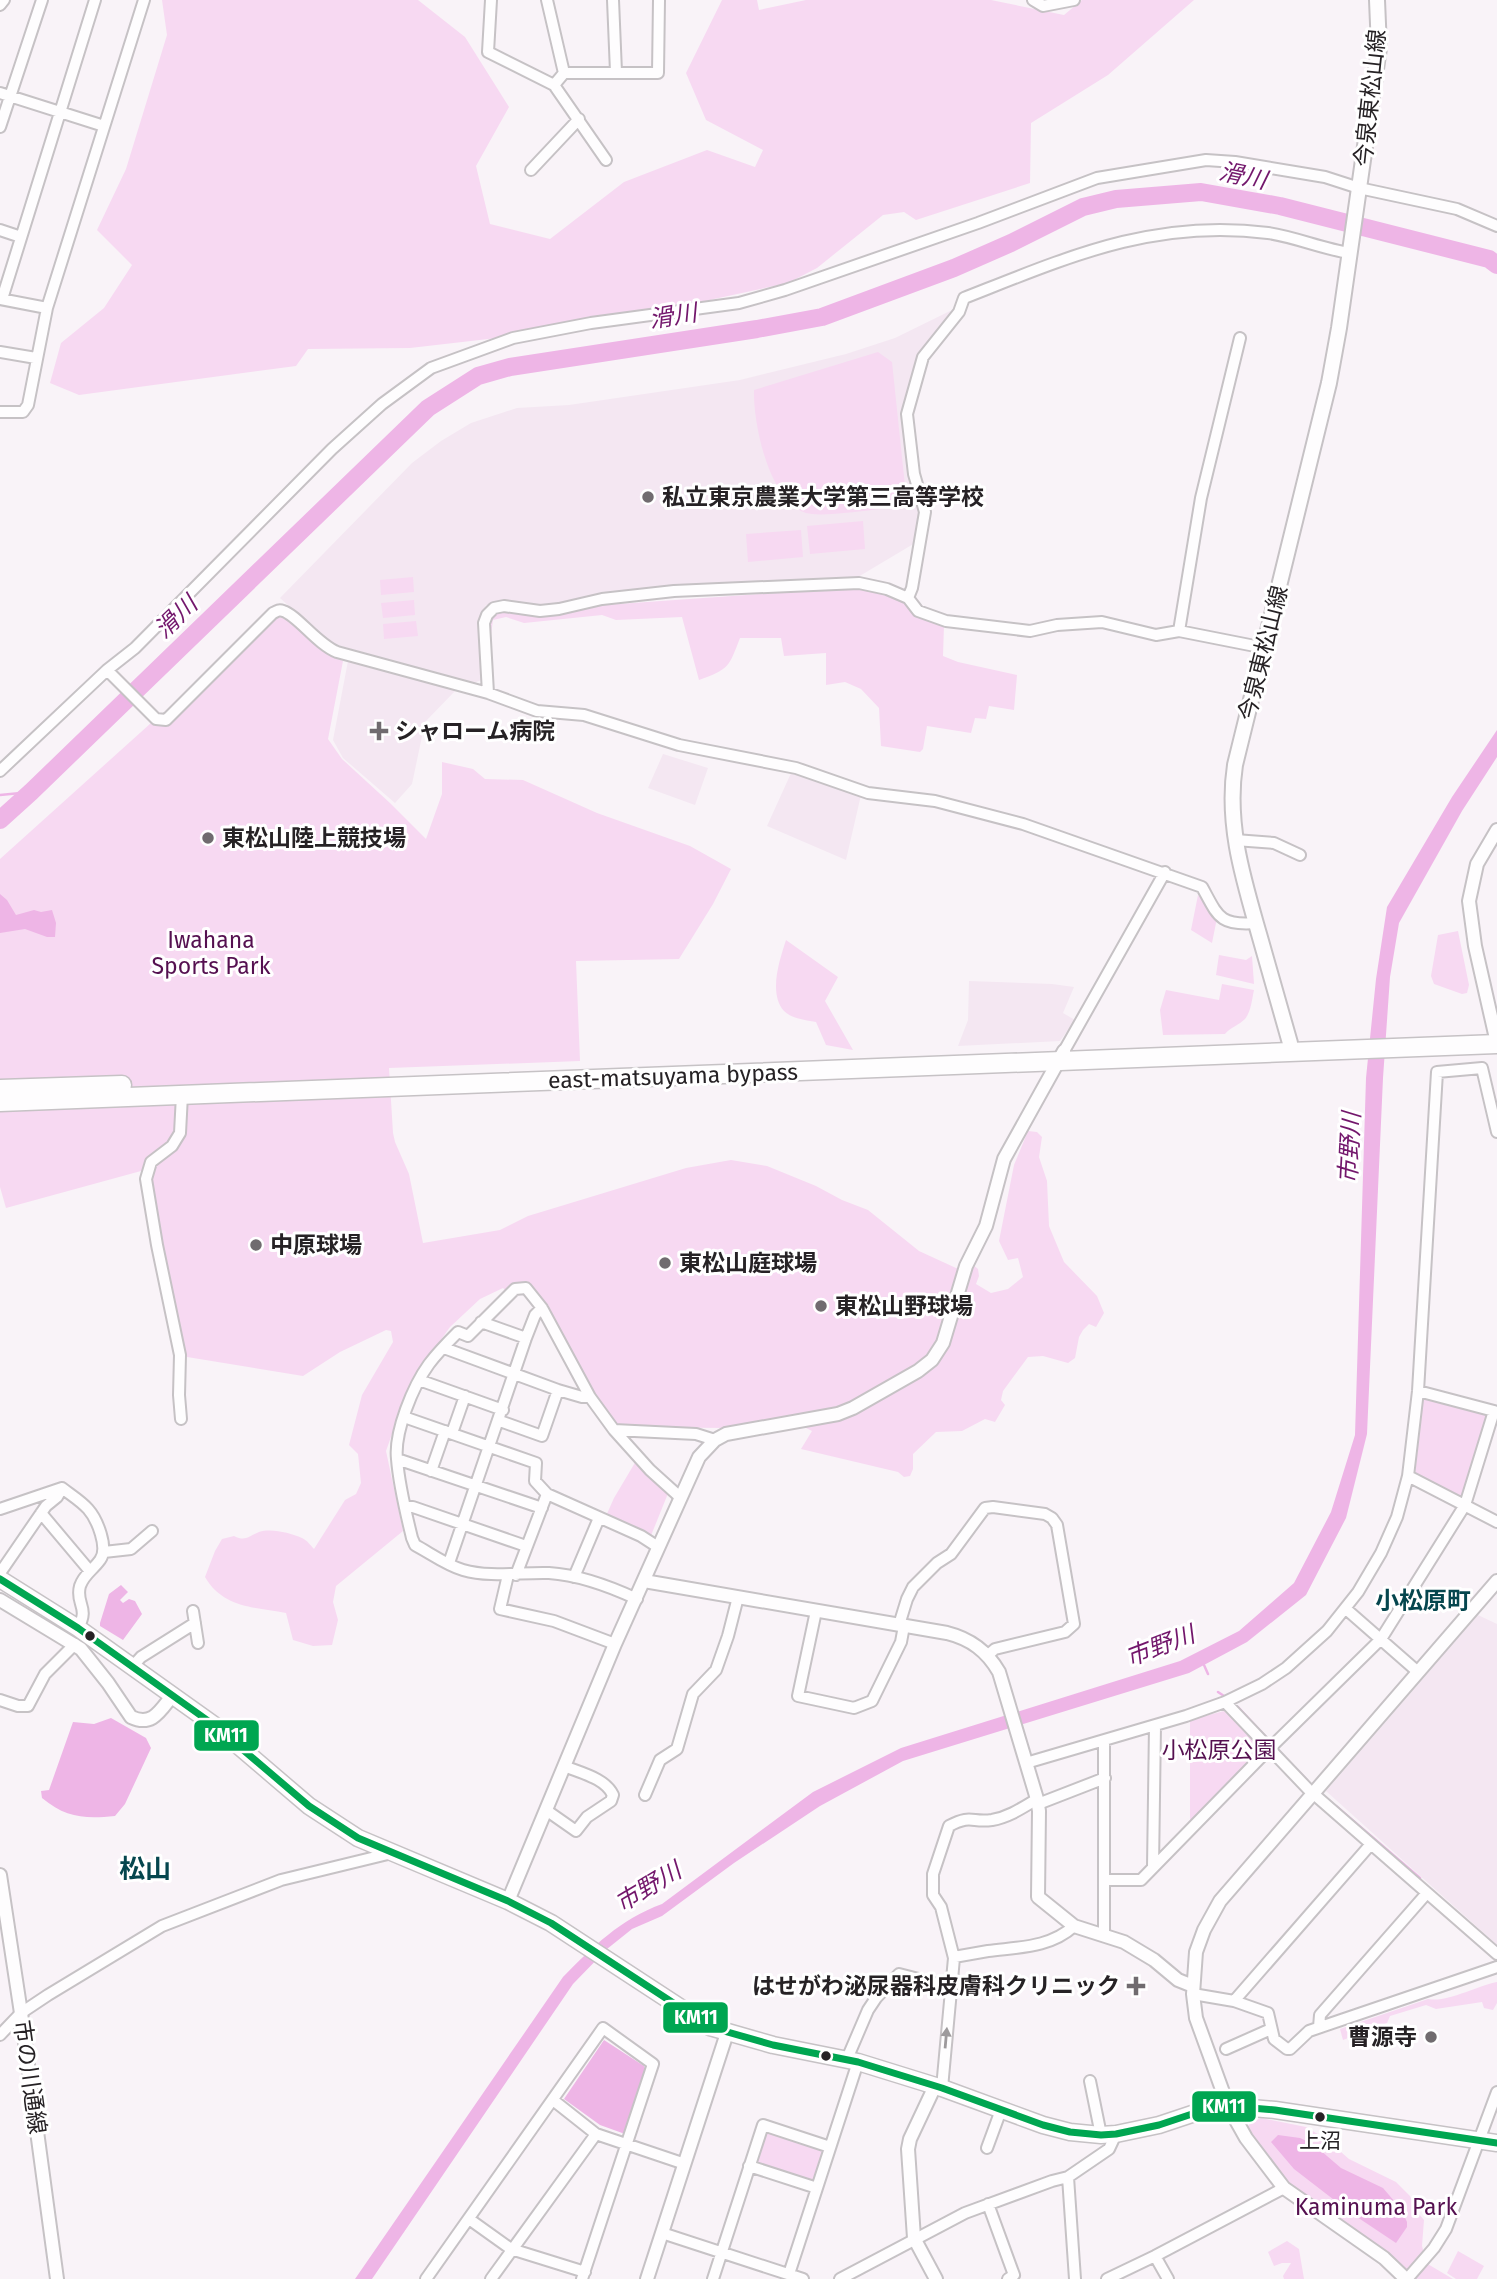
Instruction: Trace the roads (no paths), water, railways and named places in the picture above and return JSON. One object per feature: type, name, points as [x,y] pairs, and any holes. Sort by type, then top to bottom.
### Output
[{"type":"highway","name":"east-matsuyama bypass","points":[[0,1102],[1496,1039]]},
{"type":"highway","name":"east-matsuyama bypass","points":[[0,1089],[673,1067],[776,1061],[1061,1056]]},
{"type":"main road","name":"今泉東松山線","points":[[1290,1047],[1235,839],[1231,810],[1235,765],[1329,383],[1379,48],[1377,0]]},
{"type":"main road","points":[[0,1579],[76,1636],[132,1667],[233,1740],[323,1817],[358,1838],[508,1901],[569,1934],[710,2027],[773,2045],[853,2061],[939,2087],[1070,2133],[1108,2135],[1158,2125],[1206,2109],[1228,2106],[1275,2109],[1497,2143]]},
{"type":"street","points":[[0,5],[4,0]]},
{"type":"street","points":[[0,127],[5,95],[42,0]]},
{"type":"street","points":[[47,307],[1,299],[95,0]]},
{"type":"street","points":[[0,411],[23,412],[28,405],[47,307],[144,0]]},
{"type":"street","points":[[491,0],[488,52],[554,85],[606,160]]},
{"type":"street","points":[[547,0],[564,73]]},
{"type":"street","points":[[613,0],[616,72]]},
{"type":"street","points":[[554,85],[564,73],[658,73],[659,0]]},
{"type":"street","points":[[1033,0],[1043,6],[1074,0]]},
{"type":"street","points":[[5,95],[104,126]]},
{"type":"street","points":[[531,170],[579,119]]},
{"type":"street","points":[[0,771],[111,673],[332,449],[402,388],[443,363],[513,338],[591,323],[739,303],[978,223],[1097,178],[1206,160],[1235,162],[1325,177],[1359,192],[1457,209],[1497,226]]},
{"type":"street","points":[[908,598],[925,512],[914,474],[907,414],[923,357],[960,312],[964,298],[1085,251],[1159,234],[1215,229],[1270,233],[1350,253]]},
{"type":"street","points":[[0,230],[21,237]]},
{"type":"street","points":[[1180,631],[1201,498],[1240,338]]},
{"type":"street","points":[[0,352],[36,358]]},
{"type":"street","points":[[488,693],[484,623],[490,611],[499,606],[528,610],[559,609],[602,598],[674,590],[859,583],[887,589],[908,598],[918,611],[946,621],[1030,631],[1057,625],[1102,622],[1156,635],[1180,631],[1265,648]]},
{"type":"street","points":[[111,673],[156,719],[170,718],[277,611],[285,611],[315,639],[337,652],[488,693],[537,711],[584,715],[679,745],[796,768],[868,793],[935,801],[1010,821],[1165,872],[1202,887],[1219,915],[1226,921],[1239,924],[1256,923]]},
{"type":"street","points":[[1496,1039],[1470,920],[1469,901],[1477,864],[1497,830]]},
{"type":"street","points":[[1235,839],[1274,843],[1300,855]]},
{"type":"street","points":[[508,1901],[615,1644],[699,1457],[715,1440],[726,1434],[838,1414],[853,1408],[918,1371],[932,1360],[943,1343],[966,1266],[986,1226],[1004,1160],[1165,872]]},
{"type":"street","points":[[1027,1763],[1155,1726],[1225,1702],[1262,1684],[1286,1668],[1327,1631],[1346,1609],[1381,1553],[1397,1517],[1408,1476],[1418,1391],[1437,1072],[1482,1068],[1497,1132]]},
{"type":"street","points":[[181,1419],[180,1355],[146,1178],[152,1162],[172,1146],[180,1133],[182,1095]]},
{"type":"street","points":[[637,1599],[598,1582],[550,1573],[512,1575],[462,1570],[415,1545],[405,1507],[397,1442],[419,1380],[429,1364],[458,1332],[468,1336],[515,1289],[526,1288],[542,1308],[590,1397],[614,1430],[650,1470],[681,1498]]},
{"type":"street","points":[[449,1563],[500,1421],[526,1338],[535,1315],[542,1308]]},
{"type":"street","points":[[481,1322],[526,1338]]},
{"type":"street","points":[[444,1348],[558,1390],[590,1397]]},
{"type":"street","points":[[419,1380],[503,1409]]},
{"type":"street","points":[[500,1421],[542,1436],[558,1390]]},
{"type":"street","points":[[1104,1880],[1141,1880],[1381,1639],[1465,1505],[1494,1411],[1418,1391]]},
{"type":"street","points":[[431,1471],[465,1396]]},
{"type":"street","points":[[404,1417],[536,1463],[534,1481],[547,1494],[641,1536],[658,1547]]},
{"type":"street","points":[[614,1430],[696,1434],[715,1440]]},
{"type":"street","points":[[397,1459],[542,1508]]},
{"type":"street","points":[[1408,1476],[1497,1522]]},
{"type":"street","points":[[0,1509],[62,1488]]},
{"type":"street","points":[[0,1573],[41,1513],[62,1488]]},
{"type":"street","points":[[0,1700],[28,1706],[45,1674],[76,1636],[84,1612],[79,1591],[83,1578],[101,1560],[104,1552],[88,1509],[62,1488]]},
{"type":"street","points":[[547,1494],[500,1609],[554,1621],[615,1644]]},
{"type":"street","points":[[405,1507],[526,1546]]},
{"type":"street","points":[[816,1611],[798,1696],[854,1708],[872,1701],[901,1642],[901,1625],[907,1599],[913,1587],[937,1563],[951,1554],[985,1508],[1045,1514],[1057,1525],[1074,1624],[1065,1632],[995,1649],[988,1655]]},
{"type":"street","points":[[41,1513],[89,1570]]},
{"type":"street","points":[[574,1577],[599,1518]]},
{"type":"street","points":[[104,1552],[131,1549],[152,1531]]},
{"type":"street","points":[[644,1581],[968,1639],[988,1655],[999,1672],[1027,1763],[1037,1801],[1038,1897],[1074,1926],[1124,1942],[1154,1960],[1193,1990],[1268,2013],[1274,2039],[1287,2049],[1308,2031],[1497,1966]]},
{"type":"street","points":[[1497,1581],[1214,1910],[1196,1952],[1193,1990],[1196,2018],[1228,2106],[1246,2138],[1284,2188],[1384,2258],[1407,2279],[1434,2248],[1446,2229],[1497,2092]]},
{"type":"street","points":[[645,1795],[660,1760],[677,1749],[693,1694],[716,1670],[738,1597]]},
{"type":"street","points":[[0,1600],[76,1636],[131,1717],[151,1720],[172,1696]]},
{"type":"street","points":[[1346,1609],[1418,1672]]},
{"type":"street","points":[[193,1611],[198,1643]]},
{"type":"street","points":[[132,1667],[141,1657],[195,1623]]},
{"type":"street","points":[[1225,1702],[1313,1793],[1497,1954]]},
{"type":"street","points":[[1153,1867],[1155,1726]]},
{"type":"street","points":[[1104,1741],[1104,1934]]},
{"type":"street","points":[[546,1810],[576,1831],[587,1817],[611,1801],[611,1791],[599,1780],[564,1766]]},
{"type":"street","points":[[936,2279],[914,2238],[908,2144],[939,2087],[954,1957],[941,1907],[933,1895],[933,1874],[949,1826],[968,1818],[992,1820],[1012,1814],[1037,1801],[1105,1778]]},
{"type":"street","points":[[1234,2001],[1371,1844]]},
{"type":"street","points":[[0,2035],[21,2013],[113,1954],[178,1919],[281,1880],[392,1853]]},
{"type":"street","name":"市の川通線","points":[[0,1875],[57,2279]]},
{"type":"street","points":[[1319,2028],[1320,2015],[1427,1893]]},
{"type":"street","points":[[954,1957],[1029,1948],[1065,1934],[1074,1926]]},
{"type":"street","points":[[789,2274],[830,2147],[868,2010],[898,1974],[950,1987]]},
{"type":"street","points":[[426,2279],[603,2028],[653,2064],[583,2275],[511,2249],[469,2219]]},
{"type":"street","points":[[1226,2049],[1271,2029]]},
{"type":"street","points":[[647,2279],[727,2033]]},
{"type":"street","points":[[840,2279],[854,2277],[914,2238],[988,2204],[1068,2177],[1109,2150],[1108,2135],[1090,2081]]},
{"type":"street","points":[[553,2100],[596,2134],[685,2164]]},
{"type":"street","points":[[987,2148],[1002,2109]]},
{"type":"street","points":[[713,2279],[763,2125],[830,2147]]},
{"type":"street","points":[[491,2279],[596,2134]]},
{"type":"street","points":[[749,2166],[817,2188]]},
{"type":"street","points":[[1068,2177],[1075,2279]]},
{"type":"street","points":[[1107,2279],[1284,2188]]},
{"type":"street","points":[[988,2204],[1014,2275],[1008,2279]]},
{"type":"street","points":[[662,2233],[803,2279]]},
{"type":"street","points":[[1155,2256],[1168,2279]]},
{"type":"waterway","name":"滑川","points":[[0,820],[428,408],[478,376],[510,367],[822,317],[954,268],[1083,207],[1116,199],[1201,192],[1280,206],[1489,259],[1497,265]]},
{"type":"waterway","points":[[0,795],[31,792]]},
{"type":"waterway","points":[[1204,1665],[1208,1674]]},
{"type":"waterway","points":[[1218,1692],[1224,1696]]},
{"type":"waterway","points":[[1238,1707],[1266,1737]]},
{"type":"waterway","points":[[1278,1750],[1307,1780]]},
{"type":"waterway","points":[[1336,1806],[1420,1878]]},
{"type":"place","name":"私立東京農業大学第三高等学校","points":[[648,497]]},
{"type":"place","name":"シャローム病院","points":[[379,731]]},
{"type":"place","name":"東松山陸上競技場","points":[[208,838]]},
{"type":"place","name":"中原球場","points":[[256,1245]]},
{"type":"place","name":"東松山庭球場","points":[[665,1263]]},
{"type":"place","name":"東松山野球場","points":[[821,1306]]},
{"type":"place","name":"はせがわ泌尿器科皮膚科クリニック","points":[[1136,1986]]},
{"type":"place","name":"曹源寺","points":[[1431,2037]]},
{"type":"place","name":"上沼","points":[[1320,2117]]},
{"type":"district","name":"小松原町","points":[[1423,1601]]},
{"type":"district","name":"松山","points":[[145,1869]]},
{"type":"park label","name":"Iwahana Sports Park","points":[[211,953]]},
{"type":"park label","name":"小松原公園","points":[[1219,1750]]},
{"type":"park label","name":"Kaminuma Park","points":[[1376,2207]]},
{"type":"water label","name":"市野川","points":[[1350,1148]]},
{"type":"water label","name":"市野川","points":[[1160,1646]]},
{"type":"water label","name":"市野川","points":[[648,1887]]}]
